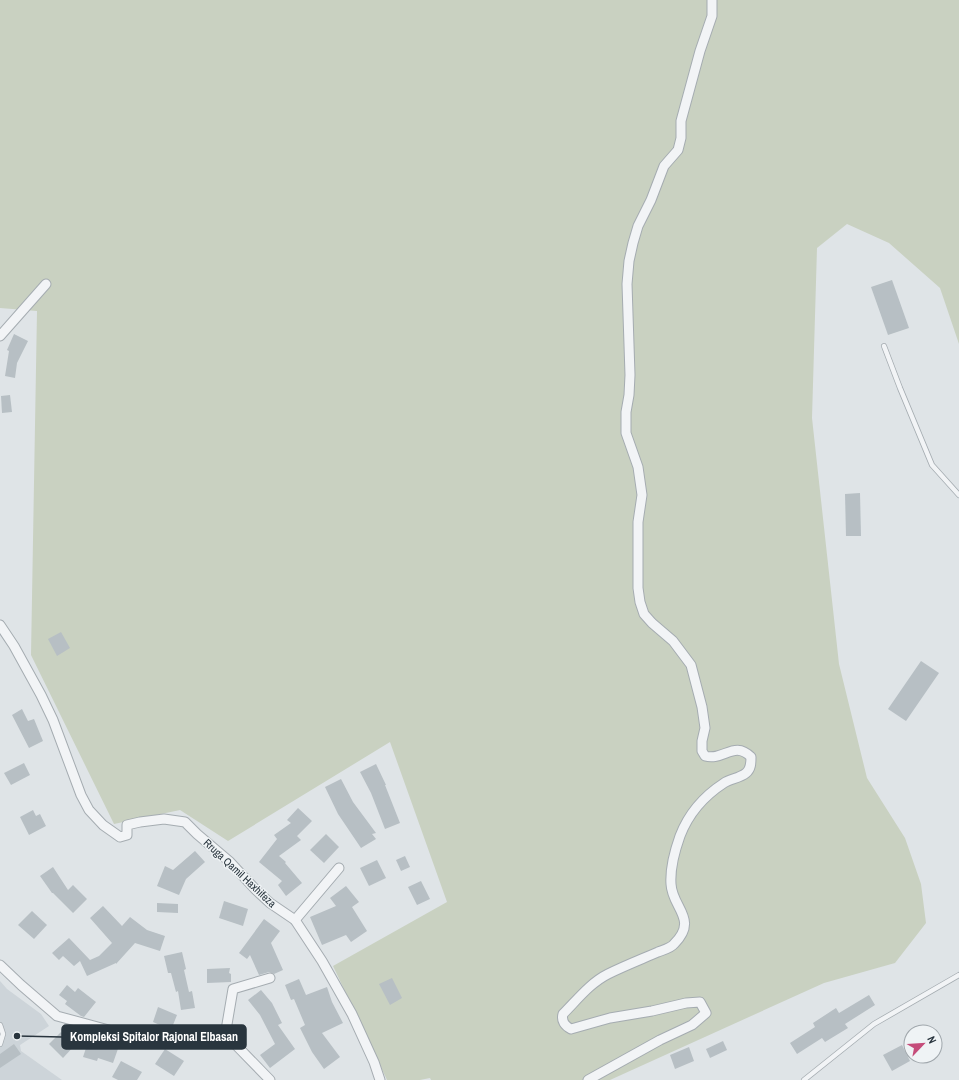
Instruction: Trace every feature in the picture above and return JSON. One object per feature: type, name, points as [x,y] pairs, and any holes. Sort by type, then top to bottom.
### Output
[{"type":"street","points":[[588,1080],[660,1040],[692,1026],[706,1013],[700,1002],[686,1003],[652,1011],[610,1018],[571,1029],[566,1026],[562,1018],[563,1014],[589,987],[607,974],[674,945],[682,934],[686,924],[671,884],[674,860],[680,837],[688,819],[706,796],[724,783],[746,774],[751,766],[751,757],[744,751],[736,750],[712,758],[705,756],[702,750],[702,741],[705,728],[702,707],[691,665],[673,641],[644,614],[638,588],[638,522],[642,495],[638,467],[626,433],[626,412],[630,375],[627,284],[629,261],[638,226],[651,200],[664,166],[678,150],[681,138],[681,121],[700,51],[712,16],[712,0]]},
{"type":"street","points":[[0,336],[46,284]]},
{"type":"street","name":"Rruga Qamil Haxhifeza","points":[[0,625],[14,646],[41,695],[53,720],[81,795],[89,810],[103,825],[120,837],[127,835],[128,825],[140,822],[164,819],[184,822],[230,862],[270,903],[295,920],[322,961],[352,1014],[374,1062],[380,1080]]},
{"type":"street","points":[[295,920],[339,868]]},
{"type":"street","points":[[0,965],[57,1016],[116,1032],[132,1034],[181,1038],[225,1036],[233,1042],[270,1080]]},
{"type":"street","points":[[225,1036],[234,989],[270,978]]},
{"type":"lane","points":[[884,346],[932,465],[959,494]]},
{"type":"lane","points":[[804,1080],[874,1024],[959,975]]},
{"type":"lane","points":[[0,1025],[3,1034],[0,1044]]},
{"type":"shaded area","points":[[0,981],[7,989],[41,1014],[49,1026],[20,1045],[21,1051],[62,1080],[0,1080]]},
{"type":"green space","points":[[0,0],[959,0],[959,344],[940,288],[889,243],[847,224],[817,248],[812,418],[839,664],[867,778],[905,838],[921,884],[926,923],[895,963],[824,983],[610,1080],[431,1080],[430,1078],[420,1080],[387,1080],[333,966],[447,902],[390,742],[228,841],[180,810],[114,824],[31,655],[37,311],[0,308]]},
{"type":"building","points":[[892,280],[909,328],[888,335],[871,287]]},
{"type":"building","points":[[14,334],[28,341],[17,363],[15,378],[5,376],[9,351],[7,350]]},
{"type":"building","points":[[10,395],[12,412],[2,413],[1,396]]},
{"type":"building","points":[[860,493],[861,536],[846,536],[845,494]]},
{"type":"building","points":[[61,632],[70,648],[57,656],[48,639]]},
{"type":"building","points":[[921,661],[939,673],[906,721],[888,709]]},
{"type":"building","points":[[22,709],[28,721],[34,719],[43,741],[29,748],[12,715]]},
{"type":"building","points":[[24,763],[30,775],[11,785],[4,773]]},
{"type":"building","points":[[376,764],[386,785],[400,823],[385,829],[371,793],[360,772]]},
{"type":"building","points":[[341,779],[353,802],[376,833],[372,834],[376,839],[361,848],[338,814],[325,787]]},
{"type":"building","points":[[298,808],[312,821],[297,836],[301,840],[279,856],[286,862],[285,863],[302,883],[286,896],[278,885],[282,881],[259,862],[277,839],[274,835],[291,823],[287,820]]},
{"type":"building","points":[[33,810],[36,816],[40,814],[46,826],[29,835],[20,817]]},
{"type":"building","points":[[326,834],[339,847],[324,863],[310,850]]},
{"type":"building","points":[[195,851],[205,862],[186,879],[179,895],[157,886],[165,866],[173,870]]},
{"type":"building","points":[[405,856],[410,867],[401,871],[396,860]]},
{"type":"building","points":[[377,860],[386,878],[369,886],[360,868]]},
{"type":"building","points":[[53,867],[68,890],[73,885],[87,899],[73,913],[52,893],[40,876]]},
{"type":"building","points":[[421,881],[430,899],[417,905],[408,887]]},
{"type":"building","points":[[346,886],[359,902],[352,907],[367,931],[351,942],[346,935],[322,945],[310,917],[336,906],[330,898]]},
{"type":"building","points":[[224,901],[248,909],[243,926],[219,918]]},
{"type":"building","points":[[157,903],[178,904],[178,913],[157,912]]},
{"type":"building","points":[[103,906],[122,926],[130,917],[147,930],[165,936],[160,951],[135,943],[116,964],[87,976],[80,961],[74,966],[63,956],[59,960],[52,953],[69,938],[90,960],[99,956],[112,943],[90,918]]},
{"type":"building","points":[[32,911],[47,925],[34,939],[18,925]]},
{"type":"building","points":[[264,919],[280,931],[271,943],[283,970],[274,974],[269,972],[259,975],[250,955],[247,959],[239,953]]},
{"type":"building","points":[[182,952],[189,992],[192,991],[195,1008],[181,1010],[178,991],[176,992],[171,973],[168,973],[164,956]]},
{"type":"building","points":[[230,968],[229,973],[231,974],[231,982],[207,983],[207,969]]},
{"type":"building","points":[[392,978],[402,998],[390,1005],[379,984]]},
{"type":"building","points":[[299,979],[306,995],[327,987],[332,1002],[343,1023],[322,1033],[340,1057],[324,1069],[312,1052],[300,1028],[305,1025],[294,999],[291,1000],[285,985]]},
{"type":"building","points":[[67,985],[75,992],[78,988],[96,1002],[84,1017],[65,1004],[67,1001],[59,995]]},
{"type":"building","points":[[261,990],[272,1003],[282,1023],[278,1025],[295,1049],[270,1068],[260,1055],[275,1044],[260,1015],[248,1000]]},
{"type":"building","points":[[869,995],[875,1005],[845,1024],[848,1028],[825,1042],[822,1038],[797,1054],[790,1043],[815,1027],[813,1023],[836,1008],[839,1013]]},
{"type":"building","points":[[158,1007],[177,1015],[171,1030],[153,1022]]},
{"type":"building","points":[[61,1032],[75,1045],[63,1058],[49,1044]]},
{"type":"building","points":[[90,1036],[119,1046],[113,1063],[98,1058],[97,1061],[83,1057]]},
{"type":"building","points":[[723,1041],[727,1050],[710,1058],[706,1049]]},
{"type":"building","points":[[14,1044],[21,1054],[0,1068],[0,1054]]},
{"type":"building","points":[[902,1045],[903,1064],[905,1064],[892,1071],[883,1055]]},
{"type":"building","points":[[689,1047],[694,1061],[675,1069],[670,1055]]},
{"type":"building","points":[[165,1049],[184,1061],[174,1076],[155,1064]]},
{"type":"building","points":[[121,1061],[142,1072],[137,1080],[118,1080],[112,1077]]},
{"type":"place","name":"Kompleksi Spitalor Rajonal Elbasan","points":[[17,1036]]}]
